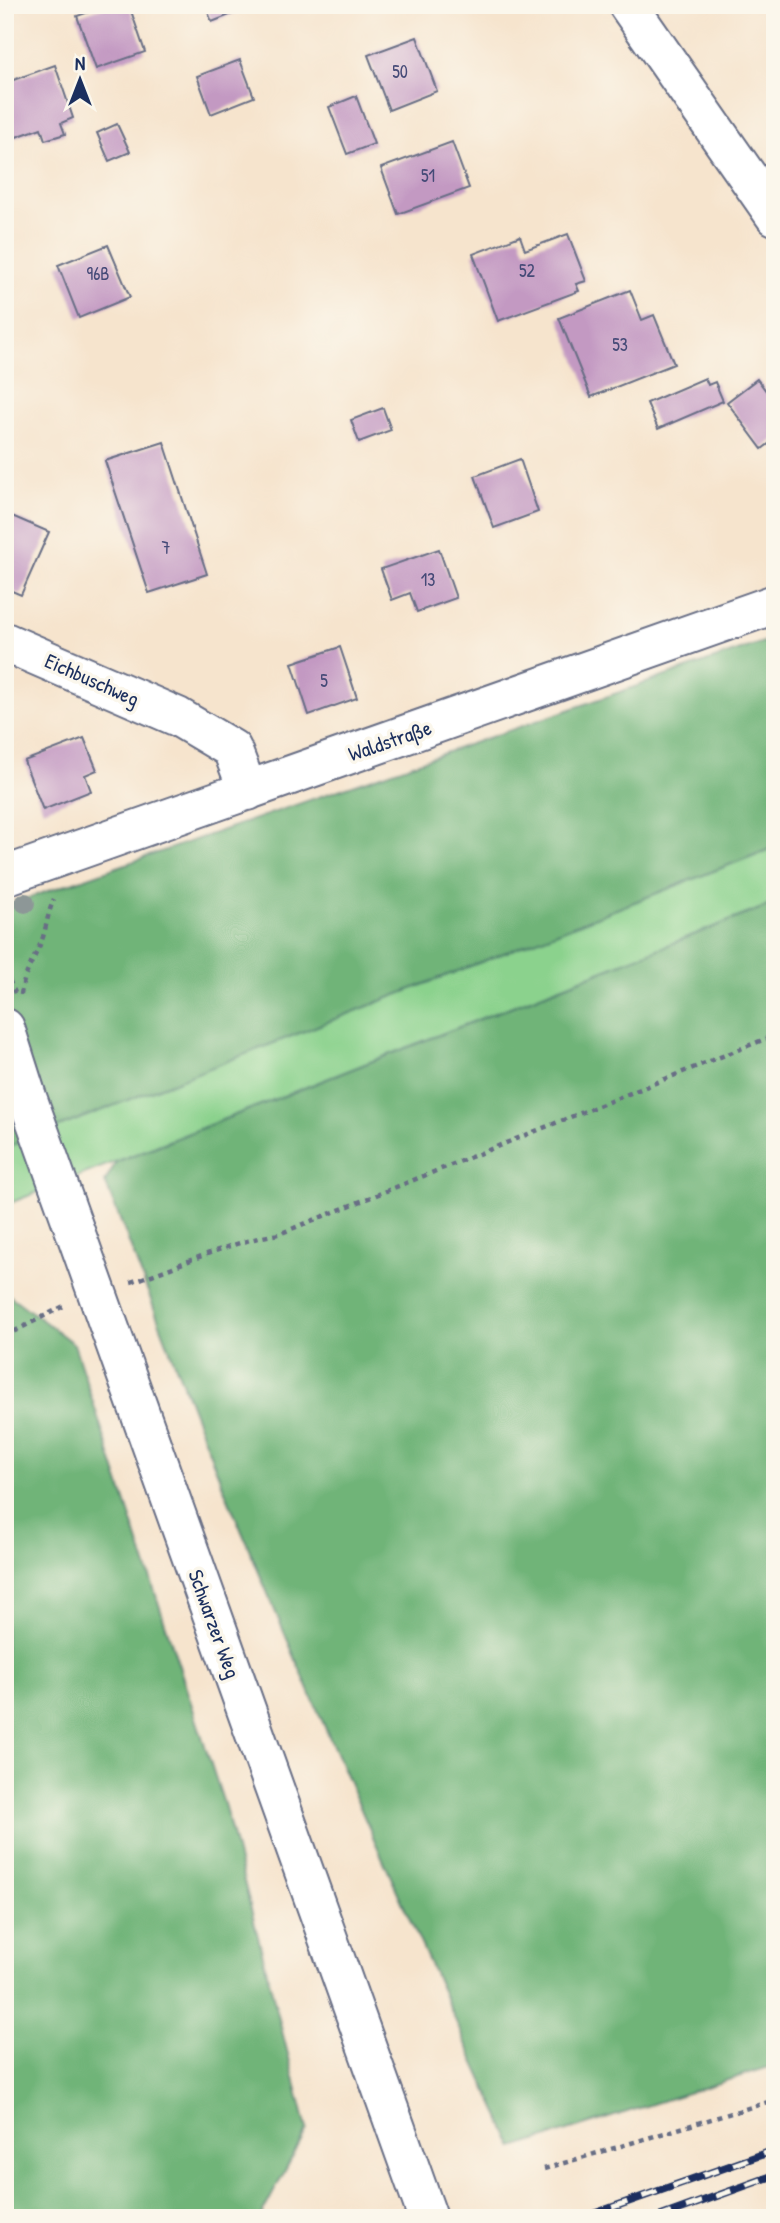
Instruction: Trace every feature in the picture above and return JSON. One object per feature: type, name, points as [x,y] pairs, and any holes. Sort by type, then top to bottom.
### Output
[{"type":"street","points":[[628,5],[775,216]]},
{"type":"street","name":"Waldstraße","points":[[5,876],[775,604]]},
{"type":"street","name":"Eichbuschweg","points":[[5,642],[178,717],[232,749],[248,791]]},
{"type":"street","name":"Schwarzer Weg","points":[[13,1017],[97,1292],[428,2218]]},
{"type":"path","points":[[13,1017],[22,983],[42,940],[47,914],[66,878],[70,853]]},
{"type":"path","points":[[5,1336],[97,1292],[179,1267],[236,1243],[279,1234],[775,1035]]},
{"type":"path","points":[[544,2169],[775,2099]]},
{"type":"green space","points":[[775,638],[775,847],[5,1148],[5,906]]},
{"type":"green space","points":[[775,847],[775,903],[5,1205],[5,1148]]},
{"type":"green space","points":[[775,903],[775,2065],[514,2148],[286,1636],[214,1464],[105,1182],[116,1162]]},
{"type":"green space","points":[[5,1292],[74,1344],[225,1807],[307,2129],[260,2218],[5,2218]]},
{"type":"building","points":[[109,5],[129,5],[145,52],[96,69],[77,16]]},
{"type":"building","points":[[205,5],[255,5],[212,22]]},
{"type":"building","points":[[417,37],[437,91],[389,110],[368,55]]},
{"type":"building","points":[[240,60],[254,97],[211,114],[197,76]]},
{"type":"building","points":[[55,65],[73,118],[61,123],[65,134],[45,140],[41,128],[5,141],[5,83]]},
{"type":"building","points":[[356,96],[374,144],[347,154],[329,107]]},
{"type":"building","points":[[117,124],[130,152],[109,161],[97,133]]},
{"type":"building","points":[[452,142],[469,188],[398,214],[381,168]]},
{"type":"building","points":[[568,234],[586,281],[576,284],[579,291],[498,321],[473,254],[520,236],[525,250]]},
{"type":"building","points":[[108,245],[130,297],[79,318],[58,265]]},
{"type":"building","points":[[630,290],[642,320],[654,315],[674,364],[591,397],[559,318]]},
{"type":"building","points":[[705,378],[708,385],[715,382],[723,401],[658,429],[647,403]]},
{"type":"building","points":[[757,379],[767,392],[775,386],[775,439],[762,449],[727,402]]},
{"type":"building","points":[[383,408],[391,430],[359,442],[351,420]]},
{"type":"building","points":[[164,442],[207,574],[149,593],[105,461]]},
{"type":"building","points":[[520,459],[538,512],[494,528],[475,476]]},
{"type":"building","points":[[5,513],[49,532],[21,595],[5,588]]},
{"type":"building","points":[[439,549],[456,598],[417,612],[410,593],[392,600],[381,569]]},
{"type":"building","points":[[340,647],[357,698],[309,715],[292,663]]},
{"type":"building","points":[[84,738],[97,770],[85,775],[91,791],[43,810],[24,761]]},
{"type":"railway","points":[[582,2218],[775,2150]]},
{"type":"railway","points":[[656,2218],[775,2175]]}]
